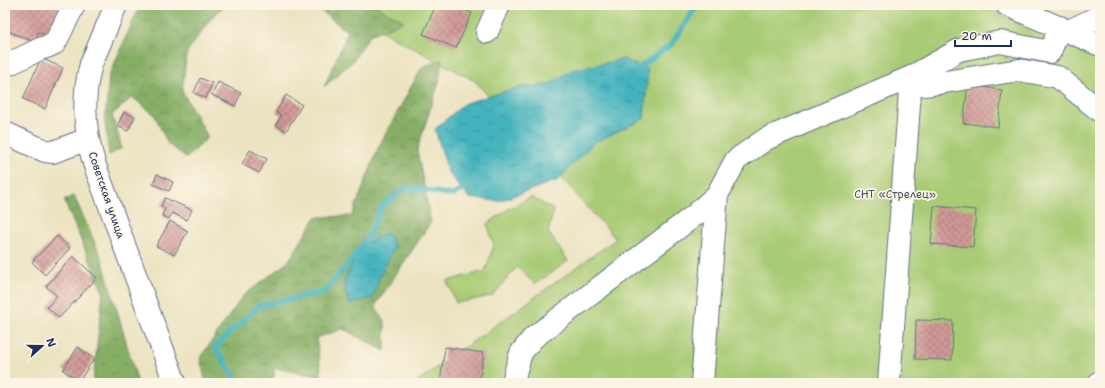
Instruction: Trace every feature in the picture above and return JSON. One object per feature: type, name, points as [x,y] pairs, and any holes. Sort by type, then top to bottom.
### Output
[{"type":"street","points":[[5,66],[40,48],[55,43],[74,5]]},
{"type":"street","name":"Советская улица","points":[[116,5],[89,74],[85,106],[88,139],[94,163],[175,383]]},
{"type":"street","points":[[487,32],[499,5]]},
{"type":"street","points":[[1008,5],[1100,45]]},
{"type":"street","points":[[1041,74],[1050,52],[1065,29],[1100,16]]},
{"type":"street","points":[[514,383],[521,353],[533,338],[695,215],[717,195],[736,160],[766,139],[911,77],[960,50],[1000,42],[1050,52]]},
{"type":"street","points":[[911,77],[926,85],[1019,70],[1058,77],[1100,111]]},
{"type":"street","points":[[889,383],[911,77]]},
{"type":"street","points":[[5,133],[49,152],[88,139]]},
{"type":"street","points":[[702,383],[717,195]]},
{"type":"green space","points":[[140,5],[225,5],[212,17],[187,52],[182,91],[208,137],[187,158],[168,144],[154,114],[132,97],[112,115],[122,148],[109,155],[105,122],[109,76]]},
{"type":"green space","points":[[314,5],[373,5],[404,21],[370,35],[353,61],[324,87],[348,32]]},
{"type":"green space","name":"СНТ «Стрелец»","points":[[374,5],[979,5],[1100,57],[1100,383],[415,383],[616,239],[475,81],[374,27]]},
{"type":"green space","points":[[442,60],[439,82],[417,150],[431,222],[375,306],[385,321],[385,351],[343,329],[316,338],[322,377],[275,368],[273,383],[206,383],[200,358],[243,296],[288,262],[316,217],[352,216],[379,146],[422,67]]},
{"type":"green space","points":[[74,196],[102,259],[138,383],[93,383],[103,292],[64,200]]},
{"type":"green space","points":[[531,197],[554,210],[548,232],[568,261],[535,284],[517,267],[492,296],[456,303],[447,281],[485,271],[494,245],[487,224],[510,208]]},
{"type":"water","points":[[623,59],[648,70],[644,119],[593,143],[558,180],[499,201],[469,198],[448,172],[435,129],[465,103],[520,87],[547,85],[572,70]]},
{"type":"water","points":[[387,232],[395,246],[379,278],[373,298],[349,304],[344,283],[358,248]]},
{"type":"building","points":[[5,5],[66,5],[53,38],[38,32],[35,42],[5,30]]},
{"type":"building","points":[[436,5],[454,5],[472,13],[456,48],[423,34]]},
{"type":"building","points":[[41,58],[63,68],[45,109],[23,99]]},
{"type":"building","points":[[200,78],[212,83],[206,98],[194,93]]},
{"type":"building","points":[[218,82],[241,93],[235,106],[212,95]]},
{"type":"building","points":[[968,85],[1002,90],[998,127],[963,123]]},
{"type":"building","points":[[286,95],[302,105],[286,131],[276,125],[281,115],[276,112]]},
{"type":"building","points":[[124,112],[135,117],[128,131],[117,126]]},
{"type":"building","points":[[250,150],[267,159],[259,173],[242,164]]},
{"type":"building","points":[[157,174],[173,182],[169,191],[153,184]]},
{"type":"building","points":[[165,198],[192,210],[187,220],[172,213],[169,219],[162,216],[165,208],[161,206]]},
{"type":"building","points":[[934,206],[976,210],[973,247],[931,244]]},
{"type":"building","points":[[170,221],[188,231],[174,255],[156,246]]},
{"type":"building","points":[[57,236],[70,248],[45,275],[32,262]]},
{"type":"building","points":[[73,256],[97,278],[59,318],[47,307],[57,296],[46,286]]},
{"type":"building","points":[[916,320],[953,321],[952,360],[915,359]]},
{"type":"building","points":[[78,347],[94,359],[79,381],[63,370]]},
{"type":"building","points":[[445,347],[484,353],[479,383],[440,383]]},
{"type":"waterway","points":[[634,71],[672,44],[697,5]]},
{"type":"waterway","points":[[892,5],[897,7],[897,5]]},
{"type":"waterway","points":[[238,383],[215,347],[259,306],[326,291],[369,236],[382,206],[407,187],[453,195],[467,186]]}]
